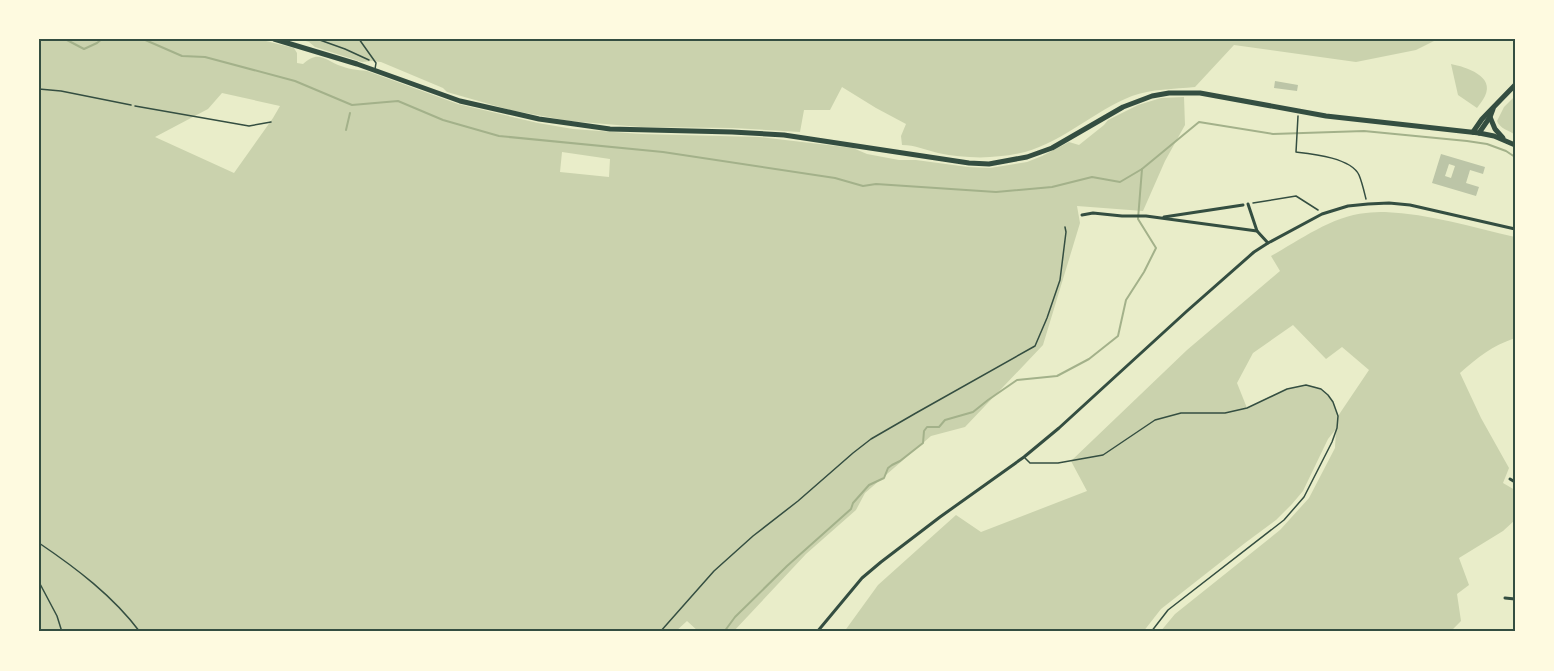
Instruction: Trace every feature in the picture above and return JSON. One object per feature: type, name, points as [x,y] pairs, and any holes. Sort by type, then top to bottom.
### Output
[{"type":"main road","points":[[274,39],[375,70],[460,101],[509,114],[565,124],[610,129],[784,135],[969,163],[989,164],[1040,153],[1123,106],[1160,94],[1188,93],[1212,95],[1299,112],[1476,132],[1504,139],[1515,145]]},
{"type":"main road","points":[[1476,132],[1482,119],[1515,85]]},
{"type":"main road","points":[[1476,132],[1490,117],[1494,107]]},
{"type":"main road","points":[[1490,117],[1495,129],[1504,139]]},
{"type":"street","points":[[1248,204],[1257,231],[1268,243]]},
{"type":"street","points":[[817,632],[862,578],[940,517],[1024,457],[1101,391],[1254,252],[1268,243],[1322,214],[1347,206],[1368,204],[1410,205],[1515,230]]},
{"type":"street","points":[[1159,218],[1243,205]]},
{"type":"street","points":[[1082,215],[1093,213],[1146,216],[1257,231]]},
{"type":"street","points":[[1510,479],[1515,482]]},
{"type":"street","points":[[1505,598],[1515,599]]},
{"type":"lane","points":[[359,39],[376,63],[375,70]]},
{"type":"lane","points":[[135,106],[249,126],[271,122]]},
{"type":"lane","points":[[1024,457],[1030,463],[1058,463],[1103,455],[1155,420],[1181,413],[1225,412],[1247,408],[1287,389],[1306,385],[1321,389],[1328,395],[1338,416],[1336,428],[1332,442],[1304,497],[1284,520],[1168,610],[1151,632]]},
{"type":"path","points":[[317,39],[376,63]]},
{"type":"path","points":[[39,89],[61,91],[135,106]]},
{"type":"path","points":[[1299,112],[1296,152],[1344,162],[1359,175],[1368,204]]},
{"type":"path","points":[[1248,204],[1296,196],[1322,214]]},
{"type":"path","points":[[660,632],[714,571],[853,453],[916,413],[1035,346],[1060,280],[1065,227]]},
{"type":"path","points":[[39,543],[93,583],[120,608],[140,632]]},
{"type":"path","points":[[39,582],[63,632]]},
{"type":"green space","points":[[39,39],[258,39],[294,48],[297,53],[297,63],[303,64],[312,58],[320,57],[342,66],[367,71],[458,104],[538,123],[573,129],[641,134],[759,137],[853,148],[867,154],[899,160],[968,167],[990,168],[1027,162],[1069,142],[1079,145],[1108,120],[1138,105],[1161,98],[1184,97],[1185,125],[1165,161],[1143,211],[1077,206],[1080,223],[1043,345],[965,427],[931,436],[865,493],[856,510],[806,554],[733,632],[699,632],[687,621],[675,632],[39,632]],"holes":[[[222,93],[280,106],[234,173],[155,137],[208,109]],[[562,152],[610,159],[609,177],[560,172]]]},
{"type":"green space","points":[[298,39],[1438,39],[1416,50],[1356,62],[1234,45],[1195,87],[1132,96],[1053,141],[1025,152],[1004,156],[971,157],[902,145],[901,136],[906,124],[842,87],[830,110],[804,110],[800,132],[733,128],[641,127],[569,121],[510,110],[447,92],[443,88],[381,62],[362,62]]},
{"type":"green space","points":[[1451,64],[1471,70],[1483,78],[1486,83],[1485,96],[1477,108],[1458,95]]},
{"type":"green space","points":[[1515,96],[1515,135],[1502,128],[1497,121],[1504,107]]},
{"type":"green space","points":[[1383,212],[1435,218],[1515,237],[1515,338],[1486,353],[1460,373],[1481,418],[1509,468],[1503,483],[1515,490],[1515,520],[1503,531],[1459,558],[1469,585],[1457,594],[1461,621],[1450,632],[1160,632],[1175,614],[1280,530],[1309,498],[1335,448],[1336,429],[1328,439],[1303,491],[1292,504],[1276,520],[1161,609],[1143,632],[844,632],[878,585],[956,515],[981,532],[1087,491],[1071,461],[1187,350],[1280,271],[1271,256],[1341,219],[1353,215]],"holes":[[[1293,325],[1326,359],[1342,347],[1369,370],[1338,416],[1327,394],[1319,388],[1309,386],[1287,389],[1247,408],[1237,383],[1253,353]]]},
{"type":"building","points":[[1275,81],[1298,85],[1297,91],[1274,88]]},
{"type":"building","points":[[1441,154],[1485,167],[1483,174],[1470,170],[1466,183],[1479,187],[1476,196],[1432,183]],"holes":[[[1449,164],[1455,166],[1451,178],[1445,176]]]},
{"type":"waterway","points":[[65,39],[84,49],[102,39]]},
{"type":"waterway","points":[[143,39],[182,56],[205,57],[295,81],[352,105],[398,101],[443,120],[499,136],[663,152],[835,178],[863,186],[876,184],[996,192],[1052,187],[1092,177],[1120,182],[1142,169]]},
{"type":"waterway","points":[[346,130],[350,113]]},
{"type":"waterway","points":[[724,632],[735,617],[787,566],[851,509],[853,503],[869,485],[884,478],[888,468],[923,443],[924,431],[927,427],[939,427],[945,420],[973,412],[1017,380],[1057,376],[1089,359],[1118,336],[1126,300],[1156,248],[1138,219],[1142,169],[1199,122],[1273,134],[1364,131],[1467,141],[1487,144],[1515,157]]}]
